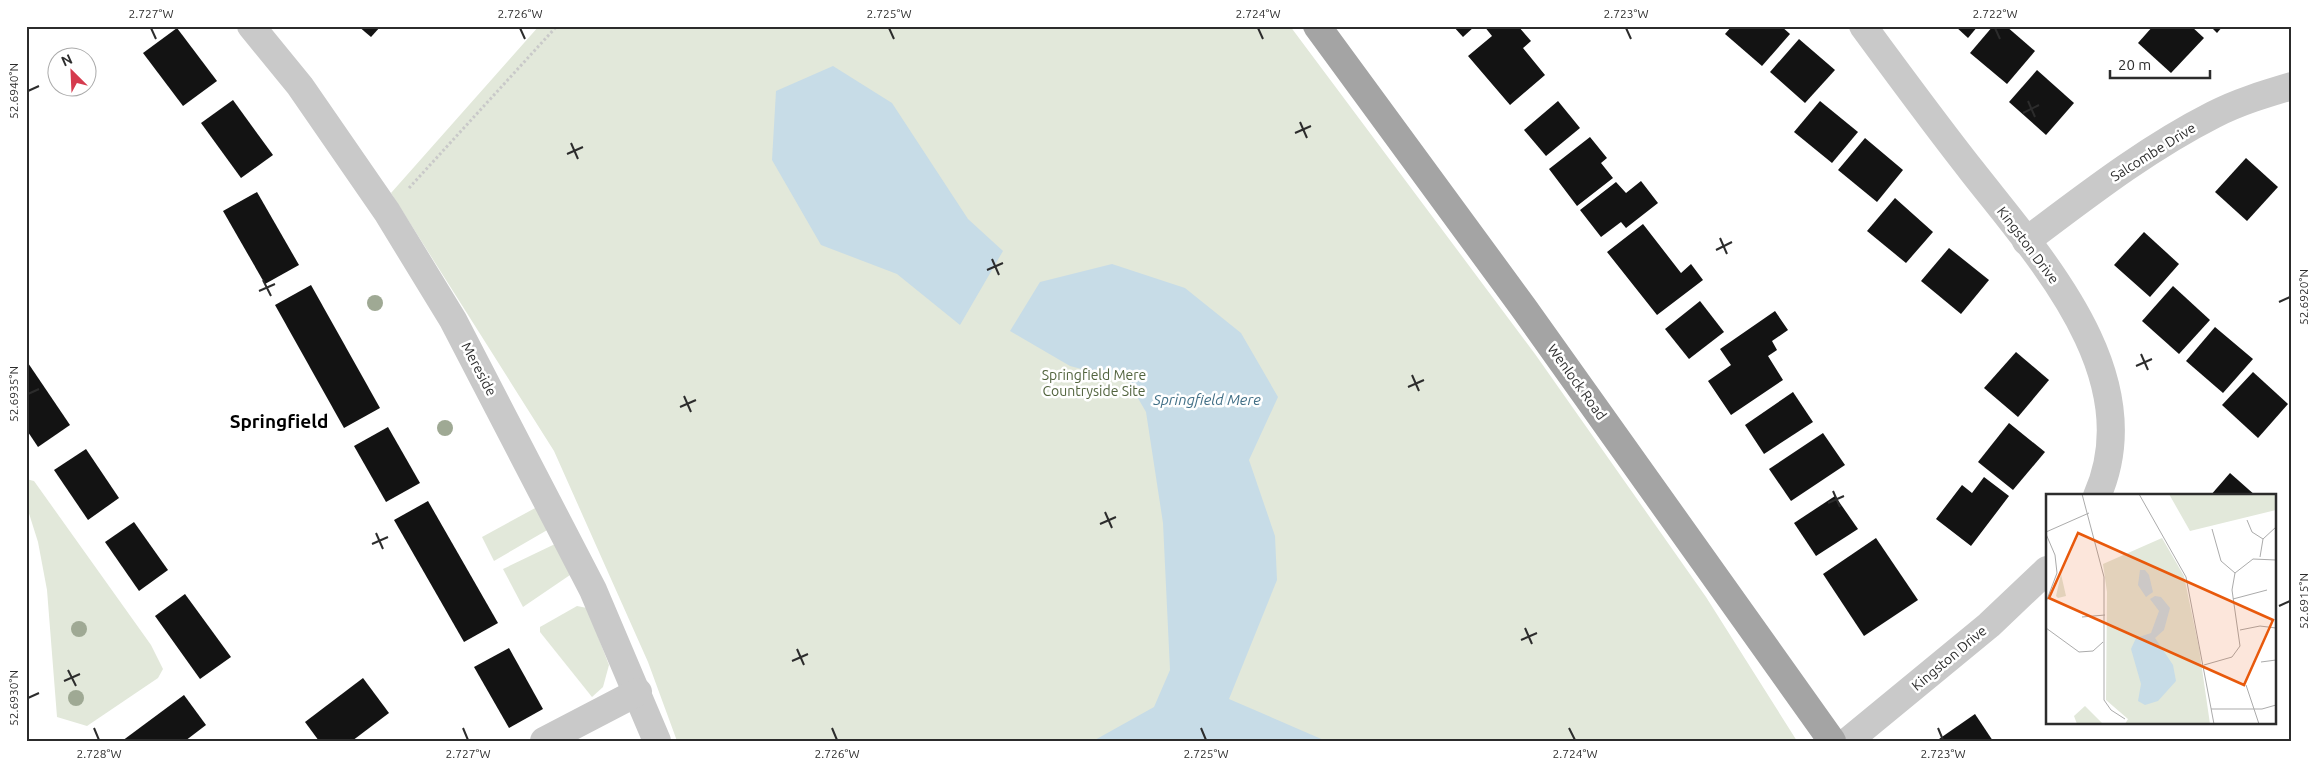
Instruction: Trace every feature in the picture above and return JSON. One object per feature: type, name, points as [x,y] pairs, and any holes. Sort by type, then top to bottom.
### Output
[{"type":"main road","name":"Wenlock Road","points":[[1317,26],[1523,307],[1832,741]]},
{"type":"street","name":"Mereside","points":[[251,26],[300,86],[387,212],[453,320],[593,590],[638,692],[657,741]]},
{"type":"street","name":"Kingston Drive","points":[[1863,26],[1922,107],[2026,241],[2083,324],[2099,363],[2107,399],[2110,433],[2108,458],[2098,494]]},
{"type":"street","name":"Salcombe Drive","points":[[2026,241],[2122,171],[2186,131],[2214,115],[2292,86]]},
{"type":"street","name":"Kingston Drive","points":[[1848,741],[1975,637],[2046,571]]},
{"type":"street","points":[[544,741],[638,692]]},
{"type":"path","points":[[387,212],[557,26]]},
{"type":"green space","name":"Springfield Mere Countryside Site","points":[[539,26],[1290,26],[1535,354],[1706,597],[1797,741],[677,741],[648,662],[554,451],[391,193]]},
{"type":"green space","points":[[26,479],[34,481],[151,645],[163,669],[158,678],[87,726],[57,717],[47,590],[38,542],[26,504]]},
{"type":"green space","points":[[537,507],[549,529],[494,561],[482,537]]},
{"type":"green space","points":[[555,544],[570,575],[523,607],[503,569]]},
{"type":"green space","points":[[577,606],[587,608],[609,665],[603,687],[592,697],[540,632],[540,627]]},
{"type":"water","points":[[833,66],[892,103],[968,219],[1003,251],[960,325],[897,274],[821,245],[772,160],[776,91]]},
{"type":"water","name":"Springfield Mere","points":[[1112,264],[1185,288],[1241,333],[1278,397],[1249,460],[1275,536],[1277,580],[1229,699],[1326,741],[1093,741],[1154,707],[1170,670],[1163,523],[1146,412],[1128,381],[1070,366],[1010,331],[1040,282]]},
{"type":"building","points":[[358,26],[381,26],[371,37]]},
{"type":"building","points":[[1453,26],[1475,26],[1463,37]]},
{"type":"building","points":[[1484,26],[1518,26],[1531,41],[1523,48],[1545,75],[1510,105],[1468,56],[1492,36]]},
{"type":"building","points":[[1732,26],[1781,26],[1790,34],[1762,66],[1725,34]]},
{"type":"building","points":[[1955,26],[1978,26],[1968,38]]},
{"type":"building","points":[[1993,26],[2006,26],[2035,51],[2007,84],[1970,53]]},
{"type":"building","points":[[2153,26],[2191,26],[2204,38],[2171,73],[2138,43]]},
{"type":"building","points":[[2210,26],[2223,26],[2217,33]]},
{"type":"building","points":[[177,28],[217,81],[183,106],[143,53]]},
{"type":"building","points":[[1799,39],[1835,70],[1805,103],[1770,72]]},
{"type":"building","points":[[2037,70],[2074,103],[2046,135],[2009,102]]},
{"type":"building","points":[[233,100],[273,155],[241,178],[201,123]]},
{"type":"building","points":[[1558,101],[1580,128],[1546,156],[1524,130]]},
{"type":"building","points":[[1820,101],[1858,132],[1832,163],[1794,132]]},
{"type":"building","points":[[1590,137],[1607,158],[1601,163],[1613,178],[1577,206],[1549,169]]},
{"type":"building","points":[[1865,138],[1903,170],[1877,202],[1838,170]]},
{"type":"building","points":[[2246,158],[2278,187],[2247,221],[2215,192]]},
{"type":"building","points":[[1641,181],[1658,203],[1626,228],[1621,222],[1601,237],[1580,210],[1616,182],[1626,193]]},
{"type":"building","points":[[257,192],[299,265],[265,284],[223,211]]},
{"type":"building","points":[[1895,198],[1933,232],[1906,263],[1867,231]]},
{"type":"building","points":[[1643,224],[1681,273],[1691,264],[1703,280],[1657,315],[1607,252]]},
{"type":"building","points":[[2144,232],[2179,264],[2150,297],[2114,265]]},
{"type":"building","points":[[1949,248],[1989,280],[1961,314],[1921,281]]},
{"type":"building","points":[[311,285],[380,408],[344,428],[275,305]]},
{"type":"building","points":[[2173,286],[2210,320],[2179,354],[2142,321]]},
{"type":"building","points":[[1700,301],[1724,332],[1689,359],[1665,329]]},
{"type":"building","points":[[1775,311],[1788,330],[1772,341],[1777,350],[1768,356],[1783,380],[1731,415],[1708,381],[1731,365],[1720,349]]},
{"type":"building","points":[[2215,327],[2253,359],[2223,393],[2186,361]]},
{"type":"building","points":[[2016,352],[2049,380],[2018,417],[1984,388]]},
{"type":"building","points":[[26,360],[70,425],[38,447],[26,429]]},
{"type":"building","points":[[2253,372],[2288,404],[2258,438],[2222,405]]},
{"type":"building","points":[[1793,392],[1813,422],[1764,454],[1745,425]]},
{"type":"building","points":[[2009,423],[2045,452],[2013,490],[1978,462]]},
{"type":"building","points":[[388,427],[420,483],[386,502],[354,446]]},
{"type":"building","points":[[1823,433],[1845,465],[1791,501],[1769,469]]},
{"type":"building","points":[[86,449],[119,498],[88,520],[54,470]]},
{"type":"building","points":[[2230,473],[2254,494],[2212,494]]},
{"type":"building","points":[[1984,477],[2009,496],[1971,546],[1936,519],[1962,485],[1972,493]]},
{"type":"building","points":[[1835,496],[1858,529],[1816,556],[1794,523]]},
{"type":"building","points":[[428,501],[498,623],[464,642],[394,520]]},
{"type":"building","points":[[134,522],[168,570],[139,591],[105,542]]},
{"type":"building","points":[[1876,538],[1918,600],[1864,636],[1823,574]]},
{"type":"building","points":[[185,594],[231,657],[200,679],[155,616]]},
{"type":"building","points":[[509,648],[543,709],[509,728],[474,667]]},
{"type":"building","points":[[363,678],[389,713],[352,741],[319,741],[305,722]]},
{"type":"building","points":[[184,695],[206,725],[185,741],[122,741]]},
{"type":"building","points":[[1975,714],[1993,741],[1941,741],[1939,739]]},
{"type":"district","name":"Springfield","points":[[279,421]]}]
